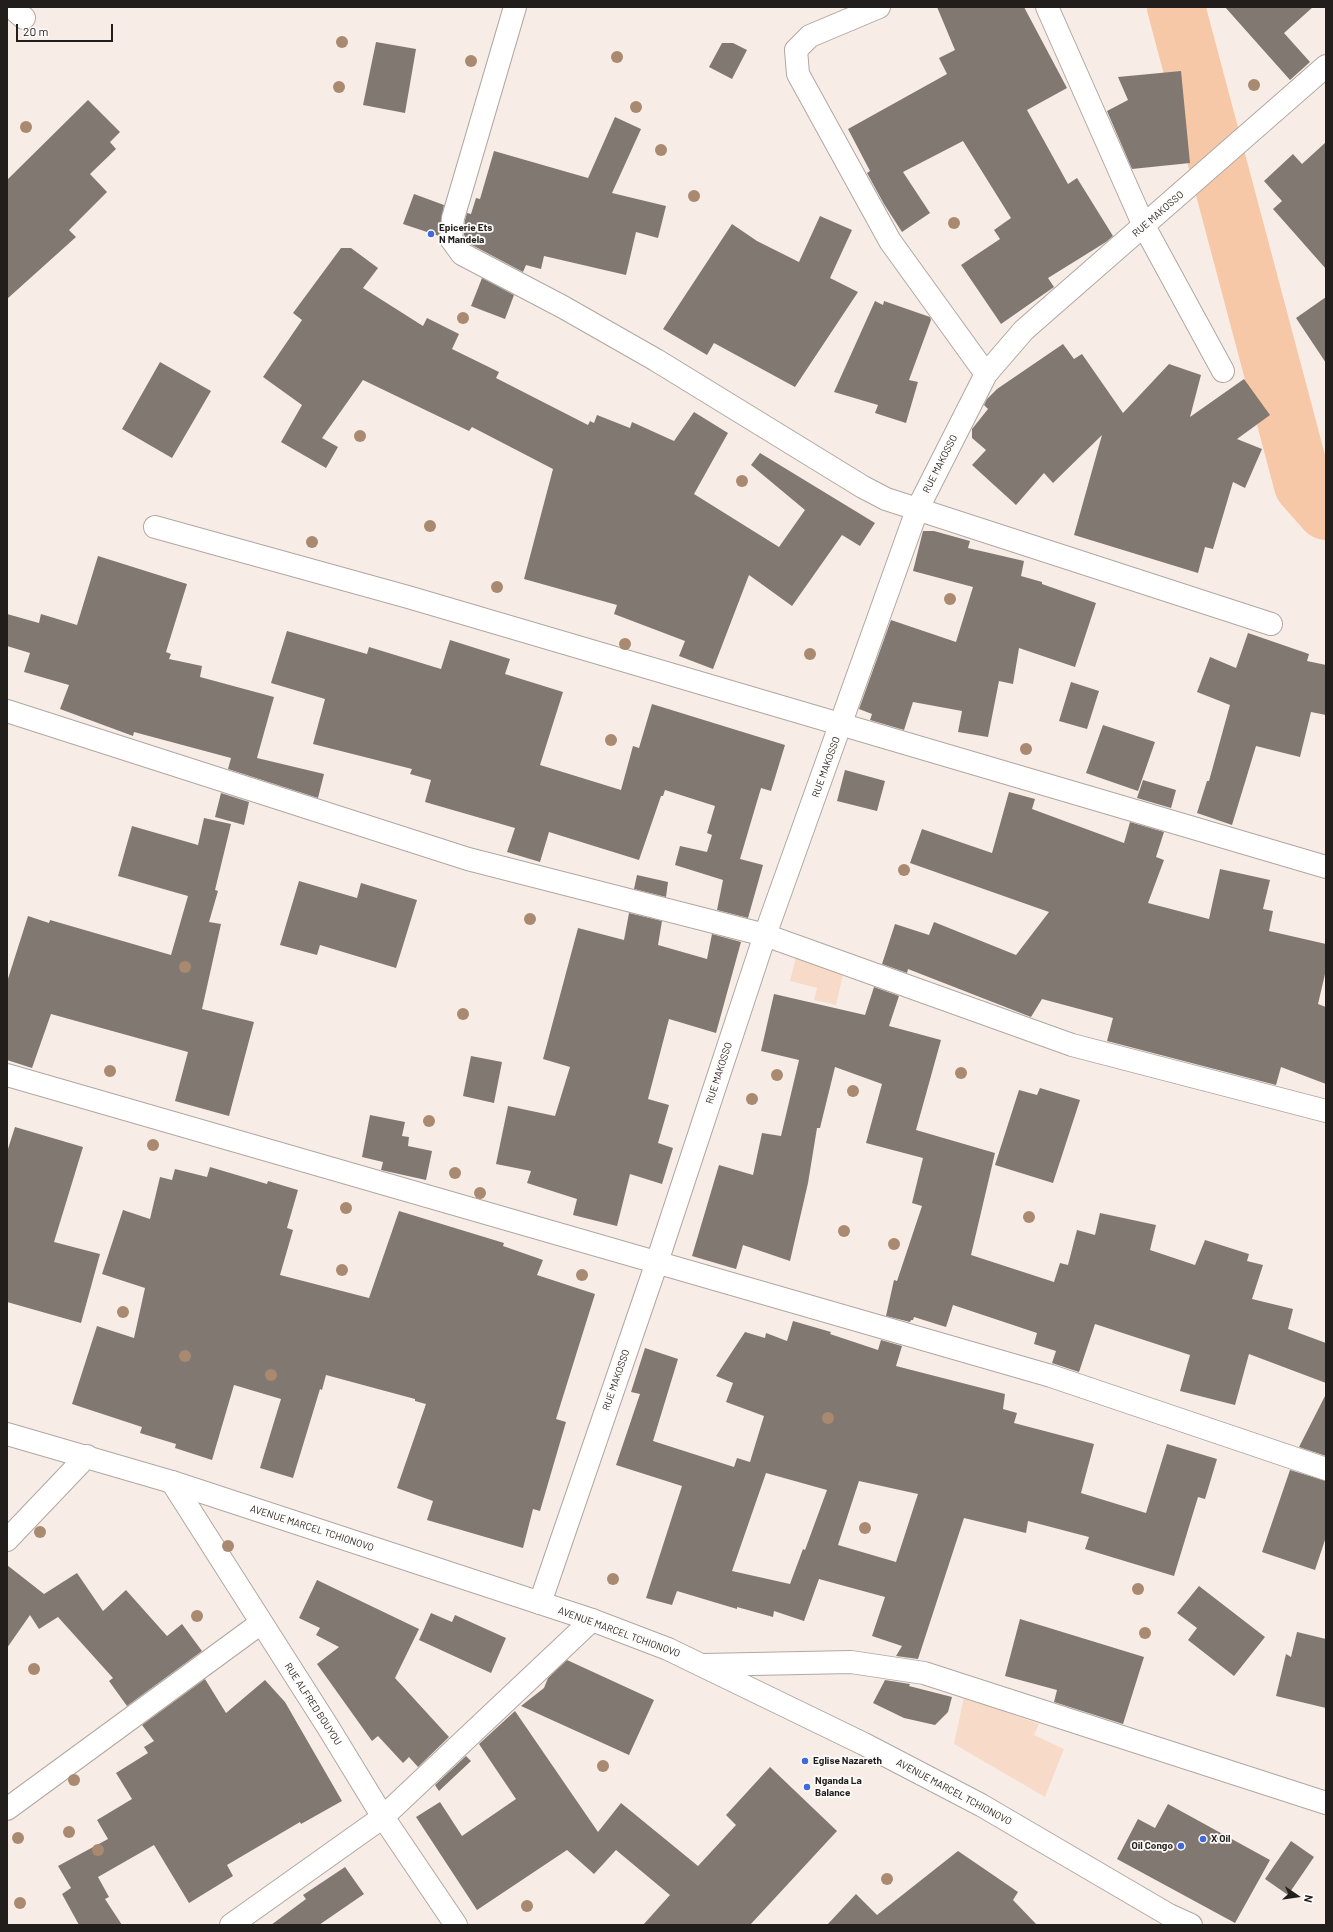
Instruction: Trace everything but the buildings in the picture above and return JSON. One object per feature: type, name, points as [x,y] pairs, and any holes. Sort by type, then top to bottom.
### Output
[{"type":"main road","points":[[515,7],[453,218],[451,239],[462,254],[563,307],[656,360],[886,500],[1271,624]]},
{"type":"main road","points":[[879,7],[810,36],[796,50],[798,74],[890,241],[986,374]]},
{"type":"main road","points":[[1047,7],[1144,226],[1224,371]]},
{"type":"main road","name":"RUE MAKOSSO","points":[[540,1603],[657,1262],[765,935],[917,510],[986,374],[1024,330],[1326,66]]},
{"type":"main road","points":[[155,527],[408,598],[1326,867]]},
{"type":"main road","points":[[7,711],[468,858],[765,935],[1072,1046],[1326,1112]]},
{"type":"main road","points":[[7,1075],[1051,1376],[1326,1469]]},
{"type":"main road","name":"AVENUE MARCEL TCHIONOVO","points":[[7,1434],[87,1456],[172,1482],[592,1620],[668,1649],[704,1665],[864,1744],[981,1805],[1170,1920],[1191,1925]]},
{"type":"main road","points":[[7,1540],[87,1456]]},
{"type":"main road","name":"RUE ALFRED BOUYOU","points":[[172,1482],[328,1727],[383,1817],[456,1925]]},
{"type":"main road","points":[[231,1925],[383,1817],[592,1620]]},
{"type":"main road","points":[[7,1809],[261,1624]]},
{"type":"main road","points":[[704,1665],[851,1662],[924,1672],[1326,1804]]},
{"type":"shaded area","points":[[796,957],[844,970],[836,1005],[814,1000],[817,988],[790,981]]},
{"type":"shaded area","points":[[964,1697],[1039,1724],[1034,1735],[1064,1749],[1045,1797],[954,1744]]},
{"type":"waterway","points":[[1176,7],[1303,485],[1326,511]]},
{"type":"place","name":"Epicerie Ets N Mandela","points":[[431,234]]},
{"type":"place","name":"Eglise Nazareth","points":[[805,1761]]},
{"type":"place","name":"Nganda La Balance","points":[[807,1787]]},
{"type":"place","name":"X Oil","points":[[1203,1839]]},
{"type":"place","name":"Oil Congo","points":[[1181,1846]]}]
